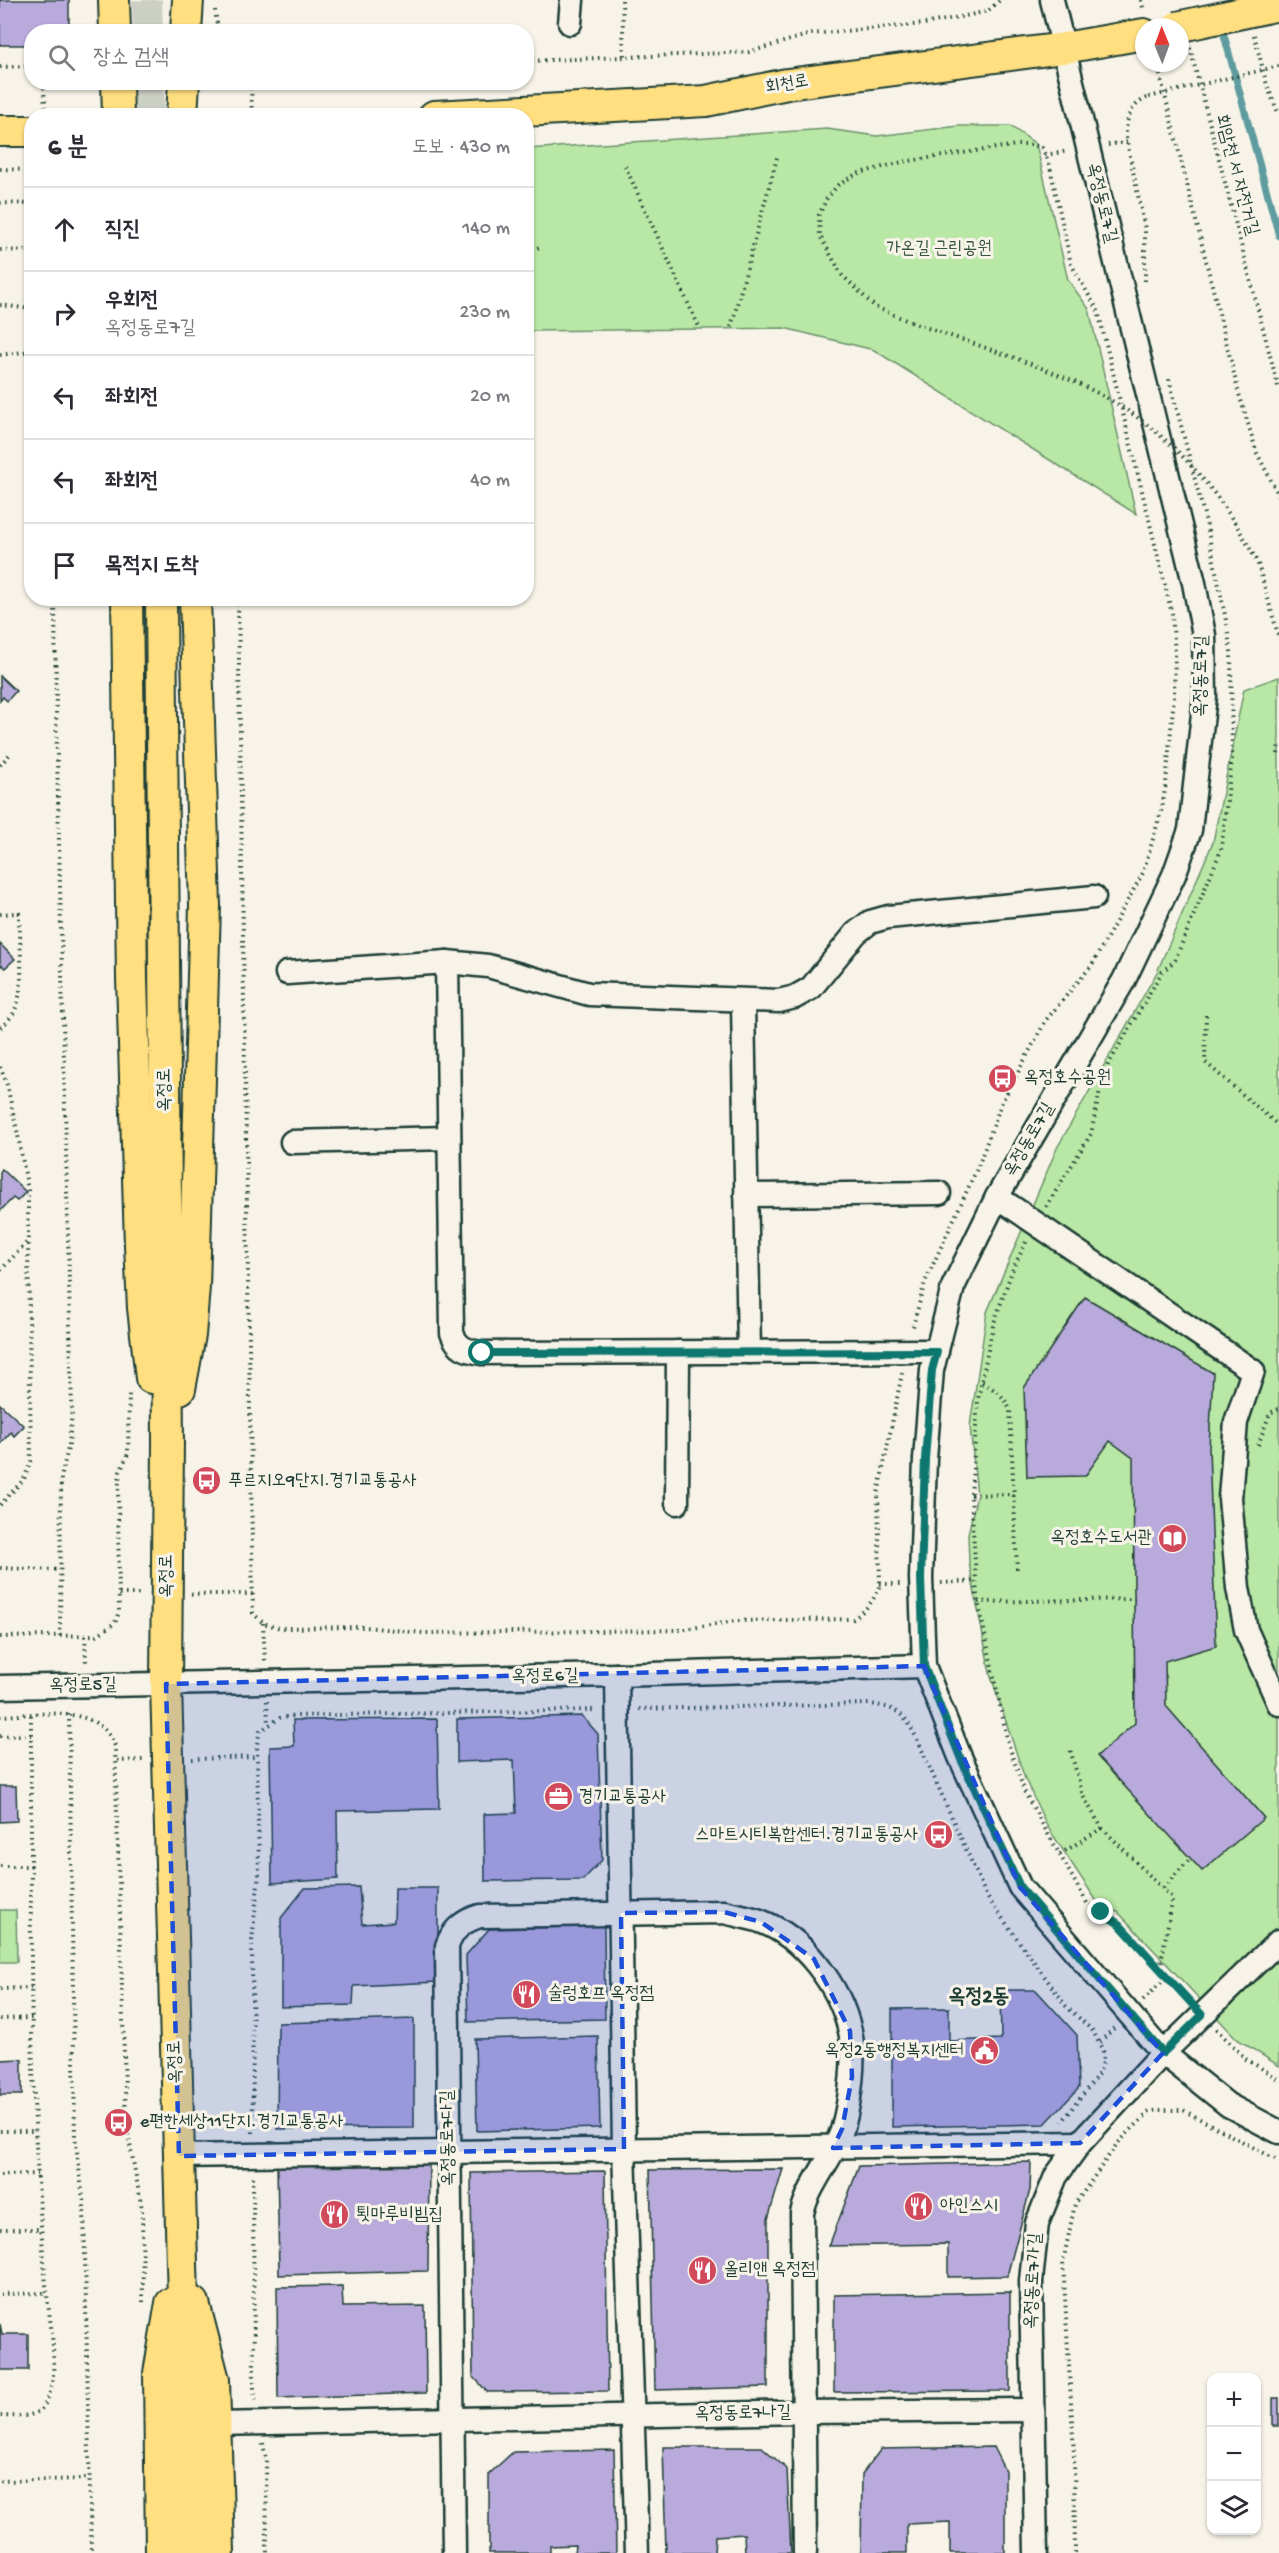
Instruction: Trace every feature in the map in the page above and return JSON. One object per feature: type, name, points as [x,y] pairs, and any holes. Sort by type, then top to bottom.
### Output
[{"type":"main road","points":[[1189,33],[1279,5]]},
{"type":"main road","name":"회천로","points":[[534,110],[706,101],[787,84],[1064,48],[1135,36]]},
{"type":"main road","points":[[117,90],[118,108]]},
{"type":"main road","points":[[182,108],[184,90]]},
{"type":"main road","points":[[0,131],[24,131]]},
{"type":"main road","points":[[127,606],[132,978],[140,1256],[149,1368],[168,1442]]},
{"type":"main road","name":"옥정로","points":[[161,606],[168,1442],[166,1684],[190,2553]]},
{"type":"main road","points":[[168,1442],[190,1335],[194,1287],[205,905],[195,606]]},
{"type":"main road","points":[[181,2259],[210,2359],[217,2424],[219,2553]]},
{"type":"main road","points":[[161,2553],[159,2373],[164,2337],[181,2259]]},
{"type":"street","points":[[570,23],[572,0]]},
{"type":"street","name":"옥정동로7길","points":[[1052,0],[1194,583],[1204,634],[1205,696],[1190,830],[1174,875],[1124,980],[997,1197],[953,1287],[932,1370],[925,1459],[921,1578],[924,1666],[960,1757],[1020,1887],[1163,2053],[1228,2105],[1279,2132]]},
{"type":"street","points":[[287,973],[447,962],[488,966],[589,994],[743,1002],[779,1001],[795,997],[811,988],[856,933],[870,922],[888,917],[1094,897]]},
{"type":"street","points":[[447,962],[452,1333],[455,1342],[462,1348],[482,1353],[937,1352]]},
{"type":"street","points":[[743,1002],[749,1352]]},
{"type":"street","points":[[292,1142],[448,1138]]},
{"type":"street","points":[[746,1195],[939,1193]]},
{"type":"street","points":[[997,1197],[1253,1371],[1236,1422],[1230,1498],[1238,1588],[1246,1630],[1279,1704]]},
{"type":"street","points":[[677,1503],[678,1352]]},
{"type":"street","name":"옥정로6길","points":[[166,1684],[924,1666]]},
{"type":"street","points":[[617,1675],[624,2149],[638,2553]]},
{"type":"street","name":"옥정로5길","points":[[0,1687],[166,1684]]},
{"type":"street","name":"옥정동로7다길","points":[[454,2553],[447,1946],[451,1936],[458,1926],[480,1916],[724,1912],[761,1922],[797,1944],[814,1959],[840,2003],[850,2031],[852,2077],[842,2129],[806,2196],[802,2214],[805,2553]]},
{"type":"street","name":"옥정동로7가길","points":[[1036,2553],[1031,2281],[1037,2223],[1056,2176],[1080,2143],[1163,2053],[1279,1941]]},
{"type":"street","points":[[178,2156],[1080,2143]]},
{"type":"street","name":"옥정동로7나길","points":[[217,2424],[803,2412],[1033,2410]]},
{"type":"path","points":[[622,0],[624,59]]},
{"type":"path","points":[[534,61],[624,59],[749,52],[811,34],[924,24],[970,15],[988,11],[1000,0]]},
{"type":"path","points":[[194,16],[208,24]]},
{"type":"path","points":[[115,20],[194,16],[208,24]]},
{"type":"path","points":[[1254,32],[1267,85],[1279,115]]},
{"type":"path","name":"회암천 서 자전거길","points":[[1189,57],[1279,390]]},
{"type":"path","points":[[0,67],[24,66]]},
{"type":"path","points":[[1145,285],[1145,230],[1126,137],[1127,115],[1142,100],[1149,97],[1279,66]]},
{"type":"path","points":[[1159,72],[1239,394],[1257,453],[1279,496]]},
{"type":"path","points":[[44,90],[45,108]]},
{"type":"path","points":[[250,90],[252,108]]},
{"type":"path","points":[[238,606],[253,1613],[257,1619],[280,1628],[365,1627],[423,1633],[680,1630],[735,1621],[853,1619],[864,1612],[876,1596],[880,1584],[878,1494],[906,1352],[925,1282],[977,1169],[1002,1102],[1046,1020],[1092,965],[1143,873],[1162,808],[1174,696],[1175,653],[1172,614],[1098,311],[1071,264],[1042,148],[1034,145],[1017,145],[902,162],[856,174],[838,185],[827,198],[819,215],[820,236],[842,275],[875,308],[1072,382],[1134,414],[1167,442],[1208,484],[1243,534],[1258,564],[1279,638]]},
{"type":"path","points":[[731,327],[778,154]]},
{"type":"path","points":[[625,166],[699,327]]},
{"type":"path","points":[[0,169],[24,170]]},
{"type":"path","points":[[0,202],[24,204]]},
{"type":"path","points":[[534,249],[540,247]]},
{"type":"path","points":[[0,250],[24,251]]},
{"type":"path","points":[[0,304],[24,308]]},
{"type":"path","points":[[0,355],[24,352]]},
{"type":"path","points":[[1053,1195],[1091,1134],[1108,1065],[1162,972],[1175,960],[1221,850],[1233,758],[1231,652],[1224,602],[1206,522],[1168,375]]},
{"type":"path","points":[[55,606],[72,1413],[69,1444],[61,1478],[60,1636]]},
{"type":"path","points":[[1278,754],[1279,742]]},
{"type":"path","points":[[0,765],[11,753]]},
{"type":"path","points":[[0,914],[18,913],[20,974],[17,1004],[14,1012],[0,1028]]},
{"type":"path","points":[[1206,1015],[1205,1062],[1279,1126]]},
{"type":"path","points":[[0,1067],[6,1081],[28,1190],[31,1461],[24,1479],[0,1505]]},
{"type":"path","points":[[1027,1239],[1012,1271],[996,1315],[976,1424],[971,1495],[978,1602],[1008,1743],[1025,1793],[1087,1903],[1119,1924],[1202,2015],[1246,2059],[1279,2079]]},
{"type":"path","points":[[0,1271],[28,1241]]},
{"type":"path","points":[[982,1382],[999,1393],[1010,1410],[1017,1569]]},
{"type":"path","points":[[1258,1446],[1270,1413],[1279,1409]]},
{"type":"path","points":[[971,1495],[1014,1494]]},
{"type":"path","points":[[0,1568],[60,1570]]},
{"type":"path","points":[[978,1602],[1135,1599]]},
{"type":"path","points":[[630,1709],[870,1704],[888,1706],[900,1712],[909,1723],[918,1741],[987,1897],[1066,2006],[1093,2031],[1103,2050],[1103,2062],[1099,2073],[1046,2143]]},
{"type":"path","points":[[253,2141],[252,1941],[259,1894],[257,1744],[260,1731],[280,1718],[294,1716],[606,1709]]},
{"type":"path","points":[[69,1714],[75,2136],[84,2207],[91,2553]]},
{"type":"path","points":[[0,1716],[69,1714],[87,1718],[100,1725],[111,1736],[117,1761],[126,2124],[142,2209],[143,2304]]},
{"type":"path","points":[[0,2416],[30,2415],[43,2408],[50,2389],[53,2358],[35,2131],[31,1988],[31,1715]]},
{"type":"path","points":[[0,1736],[31,1735]]},
{"type":"path","points":[[1070,1749],[1083,1796],[1102,1828],[1170,1894],[1172,1903],[1160,1968]]},
{"type":"path","points":[[1060,1854],[1102,1828]]},
{"type":"path","points":[[1163,1888],[1191,1858]]},
{"type":"path","points":[[0,1866],[31,1866]]},
{"type":"path","points":[[0,1989],[31,1988]]},
{"type":"path","points":[[0,2019],[32,2018]]},
{"type":"path","points":[[1075,2553],[1074,2454],[1063,2262],[1075,2204],[1117,2144],[1149,2112],[1159,2109],[1183,2110],[1279,2161]]},
{"type":"path","points":[[0,2131],[35,2131]]},
{"type":"path","points":[[253,2165],[254,2389],[257,2409]]},
{"type":"path","points":[[0,2175],[37,2174]]},
{"type":"path","points":[[0,2229],[41,2229]]},
{"type":"path","points":[[0,2294],[47,2293]]},
{"type":"path","points":[[262,2439],[266,2460],[267,2553]]},
{"type":"path","points":[[0,2481],[89,2479]]},
{"type":"highlighted area","points":[[924,1666],[1020,1887],[1163,2053],[1080,2143],[833,2148],[842,2129],[852,2077],[850,2031],[814,1959],[761,1922],[724,1912],[621,1913],[624,2149],[179,2156],[166,1684]]},
{"type":"green space","name":"가온길 근린공원","points":[[959,126],[1010,126],[1036,144],[1068,280],[1089,309],[1136,514],[874,350],[784,328],[534,331],[534,149],[827,129],[877,136]]},
{"type":"green space","points":[[1279,677],[1279,2066],[1237,2039],[1118,1912],[1105,1909],[1096,1900],[1047,1826],[1025,1779],[990,1673],[969,1563],[968,1534],[977,1495],[970,1426],[987,1312],[1057,1148],[1157,972],[1213,842],[1244,689]]},
{"type":"green space","points":[[0,1910],[16,1910],[17,1962],[0,1962]]},
{"type":"building","points":[[0,0],[69,0],[69,24],[24,24],[24,45],[0,45]]},
{"type":"building","points":[[0,676],[16,691],[7,701],[3,697],[0,701]]},
{"type":"building","points":[[0,944],[15,959],[5,968],[2,965],[0,967]]},
{"type":"building","points":[[2,1169],[26,1192],[17,1201],[13,1198],[0,1211],[0,1172]]},
{"type":"building","name":"옥정호수도서관","points":[[1085,1297],[1213,1373],[1209,1448],[1216,1646],[1165,1661],[1166,1706],[1264,1818],[1202,1871],[1097,1756],[1135,1723],[1133,1458],[1110,1441],[1085,1476],[1027,1477],[1024,1388]]},
{"type":"building","points":[[0,1404],[24,1426],[14,1436],[11,1432],[0,1444]]},
{"type":"building","points":[[582,1716],[598,1734],[602,1860],[583,1880],[485,1881],[484,1814],[516,1813],[514,1760],[457,1762],[457,1719]]},
{"type":"building","points":[[437,1719],[439,1809],[337,1811],[338,1879],[272,1883],[270,1747],[294,1746],[293,1720]]},
{"type":"building","points":[[0,1786],[16,1786],[17,1821],[0,1822]]},
{"type":"building","points":[[359,1887],[362,1924],[394,1922],[395,1888],[438,1888],[438,1982],[354,1986],[353,2005],[281,2007],[281,1918],[305,1888]]},
{"type":"building","points":[[604,1926],[605,2019],[468,2022],[466,1955],[489,1929]]},
{"type":"building","name":"옥정2동행정복지센터","points":[[1000,1990],[1036,1990],[1077,2035],[1079,2088],[1045,2124],[892,2127],[892,2009],[949,2008],[949,2041],[1001,2039]]},
{"type":"building","points":[[414,2019],[414,2128],[277,2129],[278,2023]]},
{"type":"building","points":[[598,2036],[600,2128],[477,2131],[475,2039]]},
{"type":"building","points":[[22,2059],[22,2095],[0,2095],[0,2060]]},
{"type":"building","points":[[429,2158],[428,2271],[279,2275],[277,2163]]},
{"type":"building","points":[[1031,2162],[1030,2190],[1007,2276],[948,2277],[948,2244],[829,2246],[859,2166]]},
{"type":"building","points":[[783,2169],[768,2219],[768,2387],[655,2390],[650,2170]]},
{"type":"building","points":[[605,2171],[608,2391],[487,2392],[473,2376],[471,2173]]},
{"type":"building","points":[[342,2286],[343,2307],[425,2306],[426,2393],[278,2398],[277,2287]]},
{"type":"building","points":[[1010,2292],[1010,2391],[834,2392],[834,2295]]},
{"type":"building","points":[[0,2324],[2,2334],[28,2334],[28,2370],[0,2370]]},
{"type":"building","points":[[1273,2398],[1279,2398],[1279,2426],[1273,2426]]},
{"type":"building","points":[[663,2447],[762,2447],[787,2469],[791,2553],[745,2553],[744,2534],[715,2536],[714,2553],[666,2553]]},
{"type":"building","points":[[993,2447],[1005,2471],[1005,2553],[950,2553],[950,2522],[907,2524],[907,2553],[861,2553],[862,2474],[881,2449]]},
{"type":"building","points":[[614,2450],[616,2553],[574,2553],[575,2545],[550,2546],[550,2553],[489,2553],[489,2474],[513,2452]]},
{"type":"waterway","points":[[1221,24],[1279,236]]},
{"type":"tunnel","points":[[147,0],[148,24]]},
{"type":"tunnel","points":[[149,90],[150,108]]},
{"type":"place","name":"옥정호수공원","points":[[1003,1078]]},
{"type":"place","name":"푸르지오9단지.경기교통공사","points":[[207,1481]]},
{"type":"place","name":"옥정호수도서관","points":[[1173,1538]]},
{"type":"place","name":"경기교통공사","points":[[558,1797]]},
{"type":"place","name":"스마트시티복합센터.경기교통공사","points":[[939,1835]]},
{"type":"place","name":"술렁호프 옥정점","points":[[527,1994]]},
{"type":"place","name":"옥정2동행정복지센터","points":[[985,2051]]},
{"type":"place","name":"e편한세상11단지.경기교통공사","points":[[119,2122]]},
{"type":"place","name":"아인스시","points":[[919,2206]]},
{"type":"place","name":"툇마루비빔집","points":[[335,2215]]},
{"type":"place","name":"올리앤 옥정점","points":[[703,2270]]},
{"type":"district","name":"옥정2동","points":[[979,1998]]},
{"type":"route","points":[[482,1353],[937,1352],[932,1370],[925,1459],[921,1578],[924,1666],[960,1757],[1020,1887],[1163,2053],[1202,2015],[1119,1924],[1101,1912]]}]
